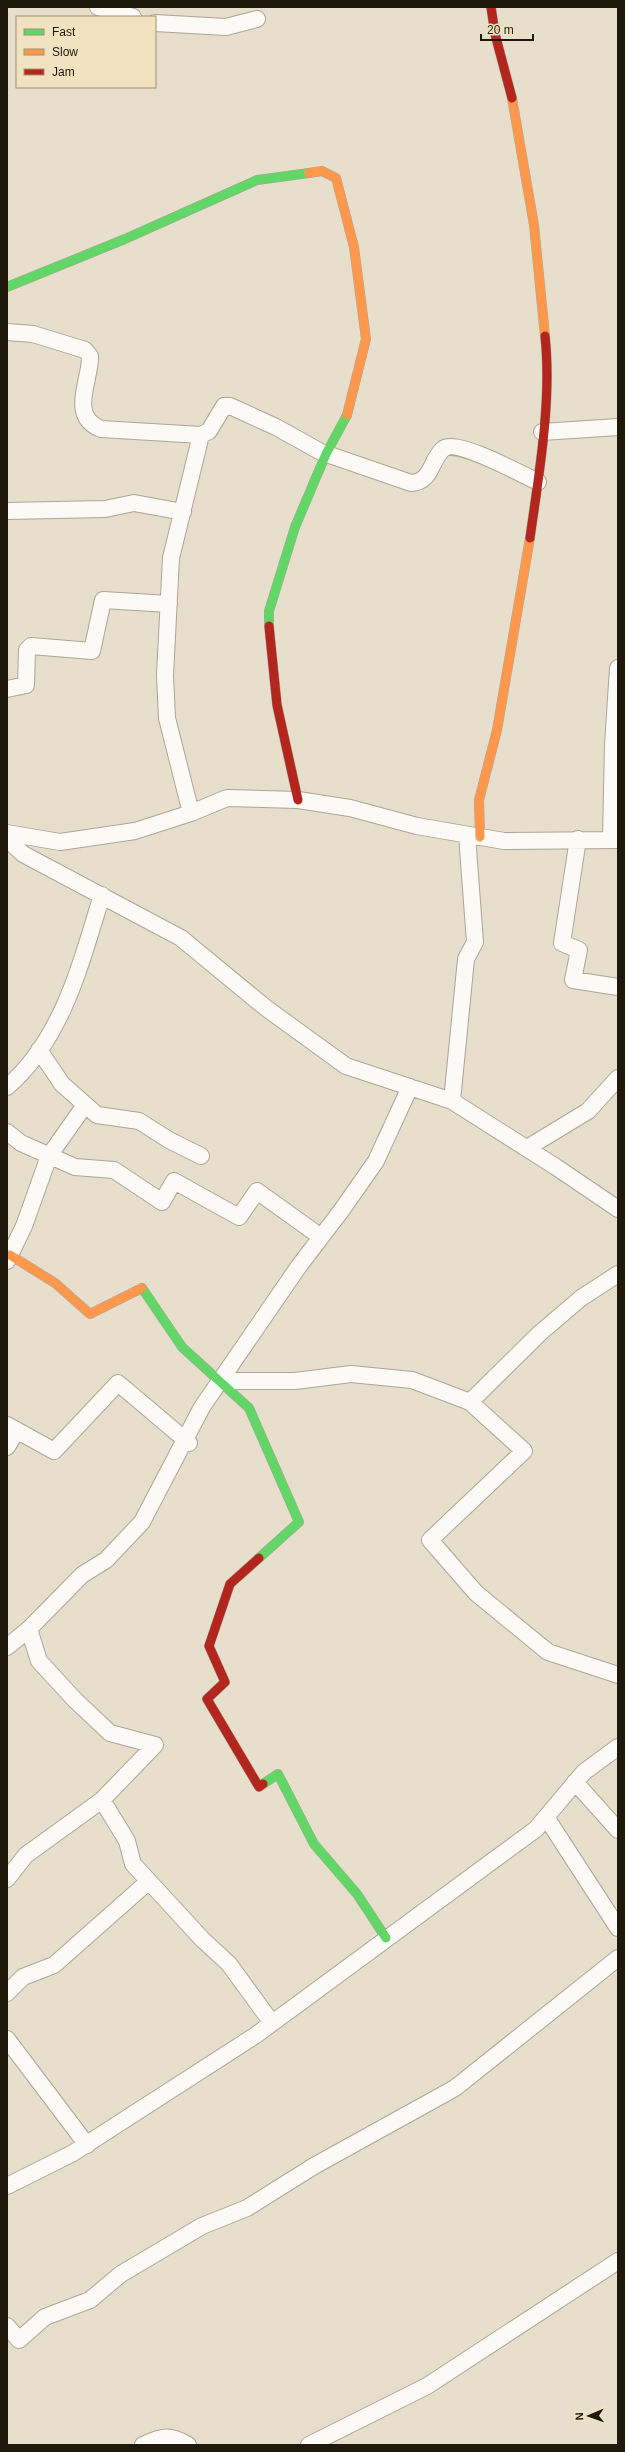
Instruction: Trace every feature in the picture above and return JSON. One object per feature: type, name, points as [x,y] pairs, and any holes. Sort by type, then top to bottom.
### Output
[{"type":"street","points":[[98,7],[130,16]]},
{"type":"street","points":[[452,1101],[466,959],[475,942],[474,836],[479,800],[497,730],[508,658],[526,563],[538,482],[548,365],[534,225],[516,112],[495,34],[491,7]]},
{"type":"street","points":[[156,23],[226,27],[257,19]]},
{"type":"street","points":[[7,287],[125,239],[257,180],[322,171],[329,173],[336,178],[354,247],[366,340],[346,420],[326,454],[295,527],[269,611],[270,649],[277,705],[298,800]]},
{"type":"street","points":[[7,332],[33,334],[85,350],[90,356],[82,406],[84,413],[94,427],[101,429],[201,435],[209,431],[224,406],[230,406],[326,454],[411,482],[419,482],[426,478],[444,449],[457,447],[483,456],[538,482]]},
{"type":"street","points":[[542,432],[618,427]]},
{"type":"street","points":[[190,813],[167,718],[165,675],[171,558],[201,435]]},
{"type":"street","points":[[7,511],[104,509],[134,503],[183,512]]},
{"type":"street","points":[[7,689],[26,686],[28,650],[31,646],[92,651],[103,600],[169,604]]},
{"type":"street","points":[[7,833],[60,842],[135,831],[190,813],[227,798],[298,800],[350,808],[417,826],[504,841],[578,839],[614,840],[613,745],[618,668]]},
{"type":"street","points":[[7,839],[23,854],[181,938],[266,1008],[346,1066],[452,1101],[527,1148],[618,1209]]},
{"type":"street","points":[[578,839],[562,943],[579,950],[574,980],[618,987]]},
{"type":"street","points":[[7,1087],[39,1050],[72,991],[102,895]]},
{"type":"street","points":[[39,1050],[62,1084],[97,1115],[138,1121],[169,1140],[201,1156]]},
{"type":"street","points":[[527,1148],[588,1111],[618,1078]]},
{"type":"street","points":[[7,1647],[29,1629],[82,1575],[106,1560],[142,1522],[187,1441],[202,1407],[299,1266],[376,1161],[410,1087]]},
{"type":"street","points":[[85,1105],[49,1156],[24,1226],[9,1258],[55,1283],[90,1314],[142,1288],[182,1346],[249,1408],[299,1522],[230,1584],[209,1646],[225,1682],[206,1699],[259,1788],[278,1774],[314,1844],[357,1894],[386,1938]]},
{"type":"street","points":[[7,1132],[21,1143],[75,1167],[114,1170],[162,1202],[174,1181],[239,1217],[257,1191],[320,1237]]},
{"type":"street","points":[[470,1402],[540,1333],[581,1298],[618,1274]]},
{"type":"street","points":[[220,1380],[295,1380],[351,1374],[412,1380],[470,1402],[524,1451],[430,1540],[476,1593],[548,1652],[618,1675]]},
{"type":"street","points":[[7,1447],[12,1428],[54,1451],[118,1383],[187,1441]]},
{"type":"street","points":[[7,1879],[26,1855],[102,1800],[155,1745],[110,1733],[75,1700],[39,1661],[29,1629]]},
{"type":"street","points":[[7,2186],[87,2145],[157,2101],[272,2023],[386,1938],[498,1859],[536,1829],[584,1772],[618,1747]]},
{"type":"street","points":[[575,1782],[618,1830]]},
{"type":"street","points":[[102,1800],[127,1840],[133,1864],[202,1939],[229,1964],[272,2023]]},
{"type":"street","points":[[546,1817],[618,1928]]},
{"type":"street","points":[[7,1993],[23,1977],[54,1965],[149,1881]]},
{"type":"street","points":[[7,2326],[19,2340],[45,2317],[90,2300],[122,2274],[202,2226],[247,2208],[314,2166],[455,2088],[618,1958]]},
{"type":"street","points":[[7,2039],[87,2145]]},
{"type":"street","points":[[309,2445],[427,2386],[618,2261]]},
{"type":"street","points":[[143,2445],[158,2438],[175,2437],[188,2445]]},
{"type":"traffic: fast","points":[[7,287],[125,239],[257,180],[309,173]]},
{"type":"traffic: fast","points":[[269,626],[269,611],[295,527],[326,454],[347,415]]},
{"type":"traffic: fast","points":[[142,1288],[182,1347],[249,1408],[299,1522],[259,1558]]},
{"type":"traffic: fast","points":[[263,1784],[278,1774],[314,1844],[357,1894],[386,1938]]},
{"type":"traffic: slow","points":[[512,98],[534,225],[545,336]]},
{"type":"traffic: slow","points":[[309,173],[322,171],[336,178],[354,247],[366,339],[347,415]]},
{"type":"traffic: slow","points":[[480,837],[479,800],[497,730],[530,538]]},
{"type":"traffic: slow","points":[[10,1255],[55,1283],[90,1314],[142,1288]]},
{"type":"traffic: jam","points":[[491,7],[495,34],[512,98]]},
{"type":"traffic: jam","points":[[530,538],[541,463],[546,411],[547,361],[545,336]]},
{"type":"traffic: jam","points":[[269,626],[277,705],[298,800]]},
{"type":"traffic: jam","points":[[259,1558],[230,1584],[209,1646],[225,1682],[207,1699],[259,1787],[263,1784]]}]
